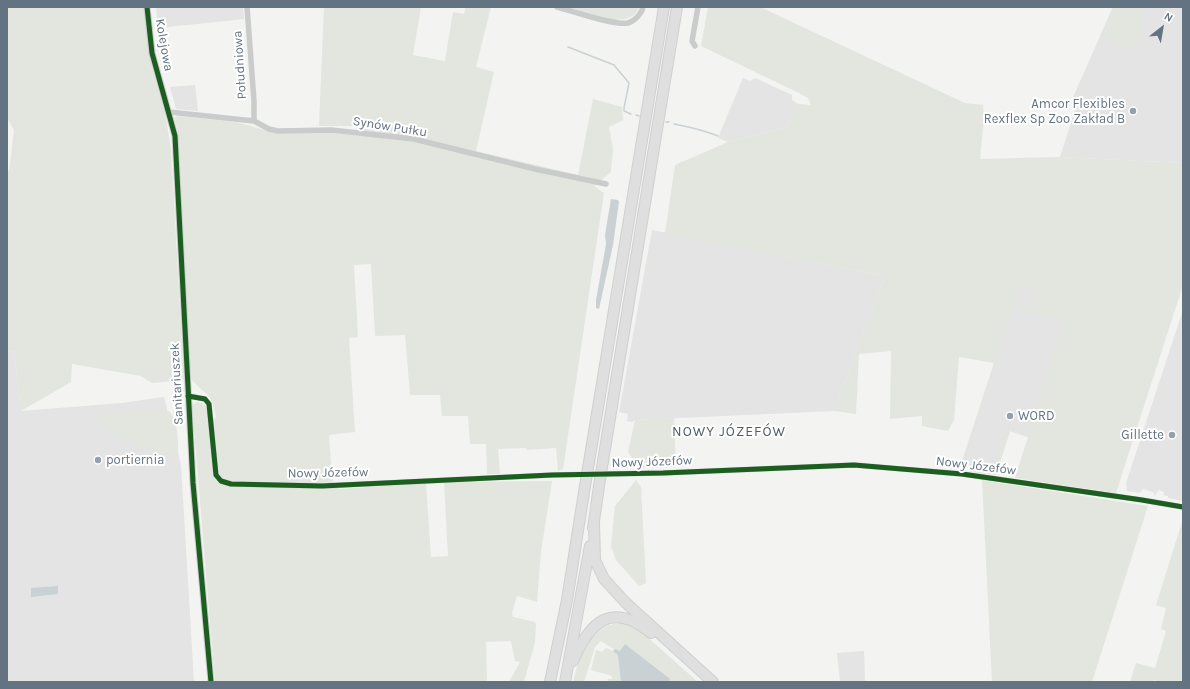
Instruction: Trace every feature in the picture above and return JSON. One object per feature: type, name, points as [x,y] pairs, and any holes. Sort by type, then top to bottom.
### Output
[{"type":"highway","points":[[550,682],[567,600],[664,7]]},
{"type":"highway","points":[[566,681],[594,523],[677,7]]},
{"type":"highway","points":[[594,523],[595,560],[604,579],[626,603],[713,682]]},
{"type":"highway","points":[[566,681],[588,632],[600,621],[615,617],[630,620],[643,627],[704,682]]},
{"type":"street","name":"Kolejowa","points":[[147,7],[152,53],[161,86]]},
{"type":"street","name":"Południowa","points":[[247,7],[254,101],[254,121]]},
{"type":"street","points":[[557,7],[615,22],[629,23],[636,18],[643,7]]},
{"type":"street","points":[[695,46],[692,41],[698,7]]},
{"type":"street","name":"Sanitariuszek","points":[[161,86],[169,112],[174,136],[193,483],[211,682]]},
{"type":"street","name":"Synów Pułku","points":[[169,112],[254,121],[269,129],[278,131],[331,130],[414,139],[535,169],[606,184]]},
{"type":"street","name":"Nowy Józefów","points":[[188,396],[205,399],[209,404],[216,475],[222,481],[231,484],[322,486],[552,475],[663,473],[854,465],[962,474],[1183,507]]},
{"type":"shaded area","points":[[7,7],[144,7],[150,59],[165,113],[171,149],[184,380],[152,383],[141,376],[72,364],[71,382],[21,411],[14,351],[7,352],[7,170],[9,171],[14,130],[7,118]]},
{"type":"shaded area","points":[[156,7],[243,7],[244,19],[158,28]]},
{"type":"shaded area","points":[[324,7],[421,7],[413,55],[445,61],[453,12],[464,14],[466,7],[491,7],[476,67],[494,72],[476,151],[578,175],[593,99],[622,107],[623,120],[609,127],[613,149],[611,172],[594,186],[604,193],[563,469],[558,471],[556,448],[527,450],[526,448],[498,449],[500,474],[487,474],[486,444],[470,444],[468,416],[442,416],[440,395],[410,395],[405,335],[375,336],[371,264],[354,265],[358,337],[349,338],[355,432],[329,435],[332,480],[339,489],[426,483],[431,557],[448,556],[444,482],[552,481],[541,552],[537,602],[517,596],[512,613],[513,617],[535,622],[536,624],[535,642],[524,682],[509,682],[520,662],[515,661],[511,641],[486,642],[487,682],[215,682],[192,405],[197,402],[202,403],[208,409],[210,419],[216,418],[211,399],[191,379],[178,131],[174,118],[177,116],[236,122],[276,133],[333,133],[361,136],[361,126],[319,126]]},
{"type":"shaded area","points":[[563,7],[639,7],[634,15],[626,19],[616,20],[605,19]]},
{"type":"shaded area","points":[[708,7],[760,7],[965,103],[983,105],[984,119],[980,159],[1060,157],[1183,163],[1183,285],[1116,493],[1015,478],[1028,437],[1010,431],[996,475],[970,472],[968,469],[971,461],[972,463],[989,468],[990,465],[994,466],[1007,428],[1027,434],[1064,320],[1017,309],[1019,305],[1035,309],[1039,290],[1020,286],[962,467],[959,470],[994,363],[959,357],[954,420],[948,431],[922,426],[922,416],[890,419],[891,351],[859,354],[856,414],[834,411],[885,276],[665,233],[675,165],[728,142],[787,127],[798,104],[811,105],[808,98],[799,93],[701,46]]},
{"type":"shaded area","points":[[1113,7],[1183,7],[1183,163],[1060,157],[1077,104],[1070,104]]},
{"type":"shaded area","points":[[1113,7],[1148,7],[1141,14],[1141,29],[1138,40],[1131,47],[1123,46],[1100,36]]},
{"type":"shaded area","points":[[743,78],[750,81],[755,78],[792,95],[792,100],[798,104],[787,127],[728,142],[718,138]]},
{"type":"shaded area","points":[[195,85],[198,111],[176,109],[170,87]]},
{"type":"shaded area","points":[[611,199],[618,200],[619,202],[613,245],[599,309],[596,308],[596,300],[606,244],[605,235]]},
{"type":"shaded area","points":[[652,230],[885,276],[834,411],[635,420],[632,422],[627,421],[628,414],[619,412]]},
{"type":"shaded area","points":[[1021,279],[1075,291],[1028,437],[1010,431],[996,474],[968,467],[970,462],[963,460]]},
{"type":"shaded area","points":[[1183,310],[1183,501],[1168,498],[1168,496],[1163,495],[1164,492],[1158,490],[1155,496],[1153,492],[1143,489],[1140,493],[1127,491],[1126,483]]},
{"type":"shaded area","points":[[14,351],[21,411],[122,403],[164,397],[181,465],[194,682],[7,682],[7,352]]},
{"type":"shaded area","points":[[169,411],[176,425],[178,435],[178,451],[173,455],[165,456],[155,455],[105,430],[97,419],[102,415]]},
{"type":"shaded area","points":[[674,418],[676,467],[639,468],[628,452],[635,420]]},
{"type":"shaded area","points":[[636,480],[641,487],[646,583],[639,586],[616,560],[611,546],[615,506]]},
{"type":"shaded area","points":[[982,480],[1148,506],[1092,682],[992,682]]},
{"type":"shaded area","points":[[1183,519],[1183,682],[1159,682],[1154,680],[1153,682],[1130,682],[1136,663],[1155,668],[1166,631],[1161,629],[1166,608],[1156,605]]},
{"type":"shaded area","points":[[58,586],[58,594],[31,597],[31,588]]},
{"type":"shaded area","points":[[621,623],[637,628],[698,682],[607,682],[608,679],[612,679],[612,676],[591,670],[596,650],[602,652],[606,648],[613,651],[614,649],[601,641],[595,647],[584,682],[573,682],[582,651],[593,635],[600,629],[609,625]]},
{"type":"shaded area","points":[[625,644],[670,679],[669,682],[621,682],[618,655],[613,651],[615,649],[620,651]]},
{"type":"shaded area","points":[[864,651],[865,682],[840,682],[837,653]]},
{"type":"waterway","points":[[568,47],[614,65],[629,83],[624,111],[631,114]]},
{"type":"waterway","points":[[674,124],[718,136]]},
{"type":"cycle path","points":[[147,7],[152,53],[175,136],[193,483],[211,682]]},
{"type":"cycle path","points":[[188,396],[205,399],[209,404],[216,475],[221,481],[231,484],[322,486],[552,475],[663,473],[854,465],[962,474],[1183,507]]},
{"type":"place","name":"Amcor Flexibles Rexflex Sp Zoo Zakład B","points":[[1133,111]]},
{"type":"place","name":"WORD","points":[[1010,416]]},
{"type":"place","name":"Gillette","points":[[1172,435]]},
{"type":"place","name":"portiernia","points":[[98,460]]},
{"type":"district","name":"NOWY JÓZEFÓW","points":[[729,432]]}]
